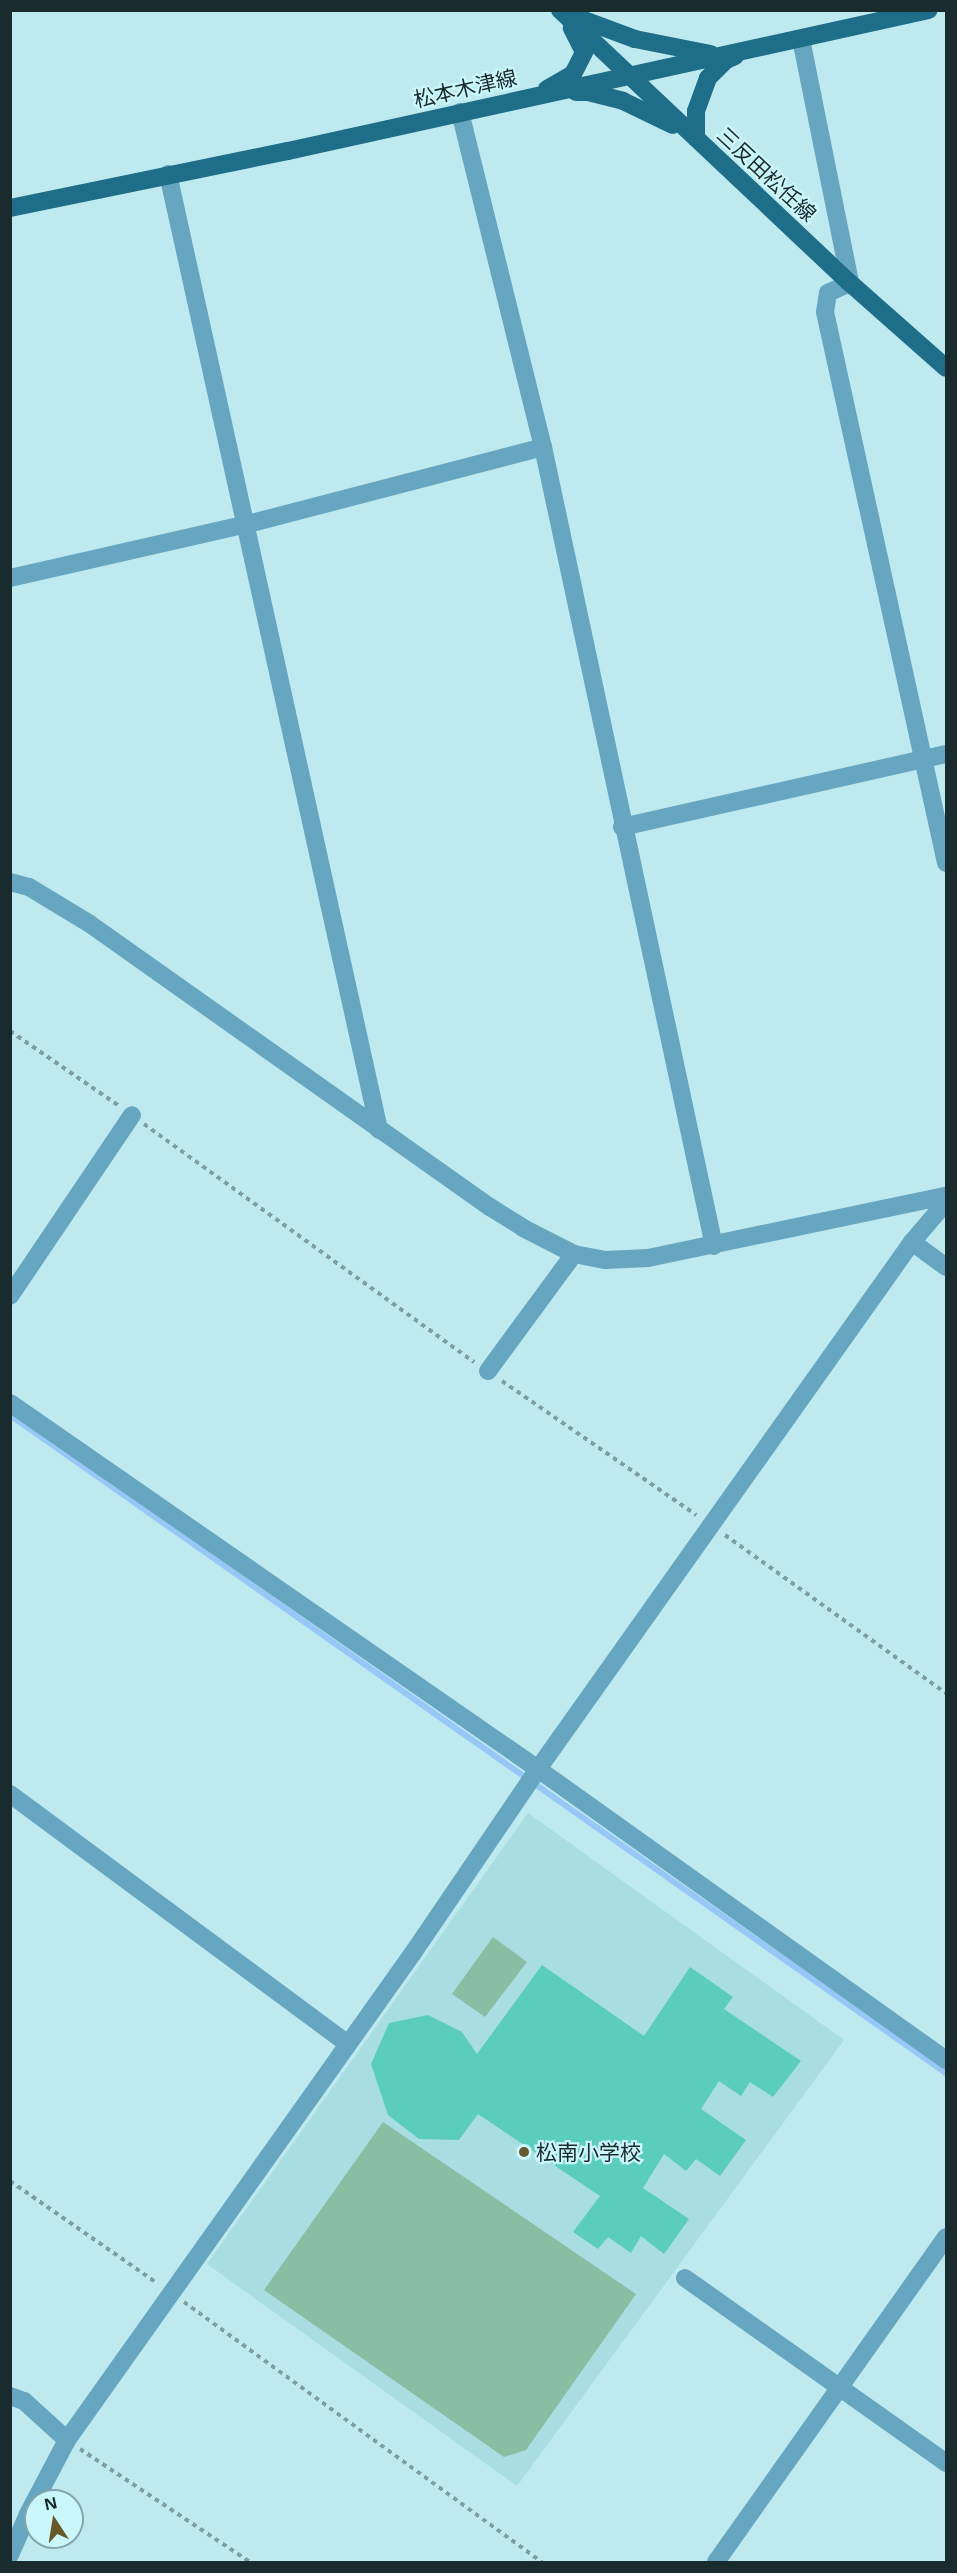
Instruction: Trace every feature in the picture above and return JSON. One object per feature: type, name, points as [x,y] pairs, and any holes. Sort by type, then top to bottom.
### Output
[{"type":"main road","name":"松本木津線","points":[[10,208],[288,151],[538,94],[557,92],[929,10]]},
{"type":"main road","points":[[560,11],[635,39],[670,48],[724,56]]},
{"type":"main road","points":[[538,94],[573,74],[584,52],[579,38],[560,11]]},
{"type":"main road","name":"三反田松任線","points":[[560,11],[631,75],[850,283],[946,368]]},
{"type":"main road","points":[[696,138],[696,111],[708,78],[726,60],[752,50]]},
{"type":"main road","points":[[557,92],[588,92],[623,101],[658,116],[696,138]]},
{"type":"street","points":[[801,39],[850,283],[828,292],[825,312],[946,863]]},
{"type":"street","points":[[460,112],[543,447],[622,827],[714,1246]]},
{"type":"street","points":[[168,174],[379,1130]]},
{"type":"street","points":[[10,578],[244,525],[543,447]]},
{"type":"street","points":[[622,827],[946,754]]},
{"type":"street","points":[[10,882],[29,887],[90,924],[379,1130],[523,1228],[574,1254],[605,1260],[648,1258],[946,1196]]},
{"type":"street","points":[[10,1296],[132,1115]]},
{"type":"street","points":[[10,2555],[28,2514],[67,2440],[413,1953],[537,1769],[912,1242],[946,1202]]},
{"type":"street","points":[[912,1242],[946,1267]]},
{"type":"street","points":[[488,1371],[574,1254]]},
{"type":"street","points":[[10,1403],[537,1769],[946,2060]]},
{"type":"street","points":[[10,1794],[347,2043]]},
{"type":"street","points":[[716,2562],[839,2385],[946,2237]]},
{"type":"street","points":[[684,2278],[839,2385],[946,2463]]},
{"type":"street","points":[[10,2396],[24,2401],[67,2440]]},
{"type":"path","points":[[10,2181],[171,2292],[542,2562]]},
{"type":"path","points":[[67,2440],[250,2562]]},
{"type":"shaded area","name":"松南小学校","points":[[528,1813],[844,2040],[517,2486],[207,2264]]},
{"type":"green space","points":[[493,1937],[527,1962],[485,2017],[452,1994]]},
{"type":"green space","points":[[383,2122],[636,2294],[526,2450],[504,2457],[264,2290]]},
{"type":"building","points":[[542,1965],[644,2036],[690,1967],[733,1997],[724,2009],[801,2061],[773,2097],[750,2082],[741,2096],[719,2081],[701,2109],[746,2140],[720,2176],[696,2159],[686,2171],[664,2154],[643,2188],[689,2219],[664,2254],[641,2236],[631,2253],[608,2237],[598,2249],[573,2232],[600,2196],[478,2114],[459,2140],[419,2139],[388,2115],[371,2064],[389,2023],[428,2015],[462,2032],[477,2054]]},
{"type":"waterway","points":[[10,1415],[946,2073]]},
{"type":"place","name":"松南小学校","points":[[524,2152]]}]
